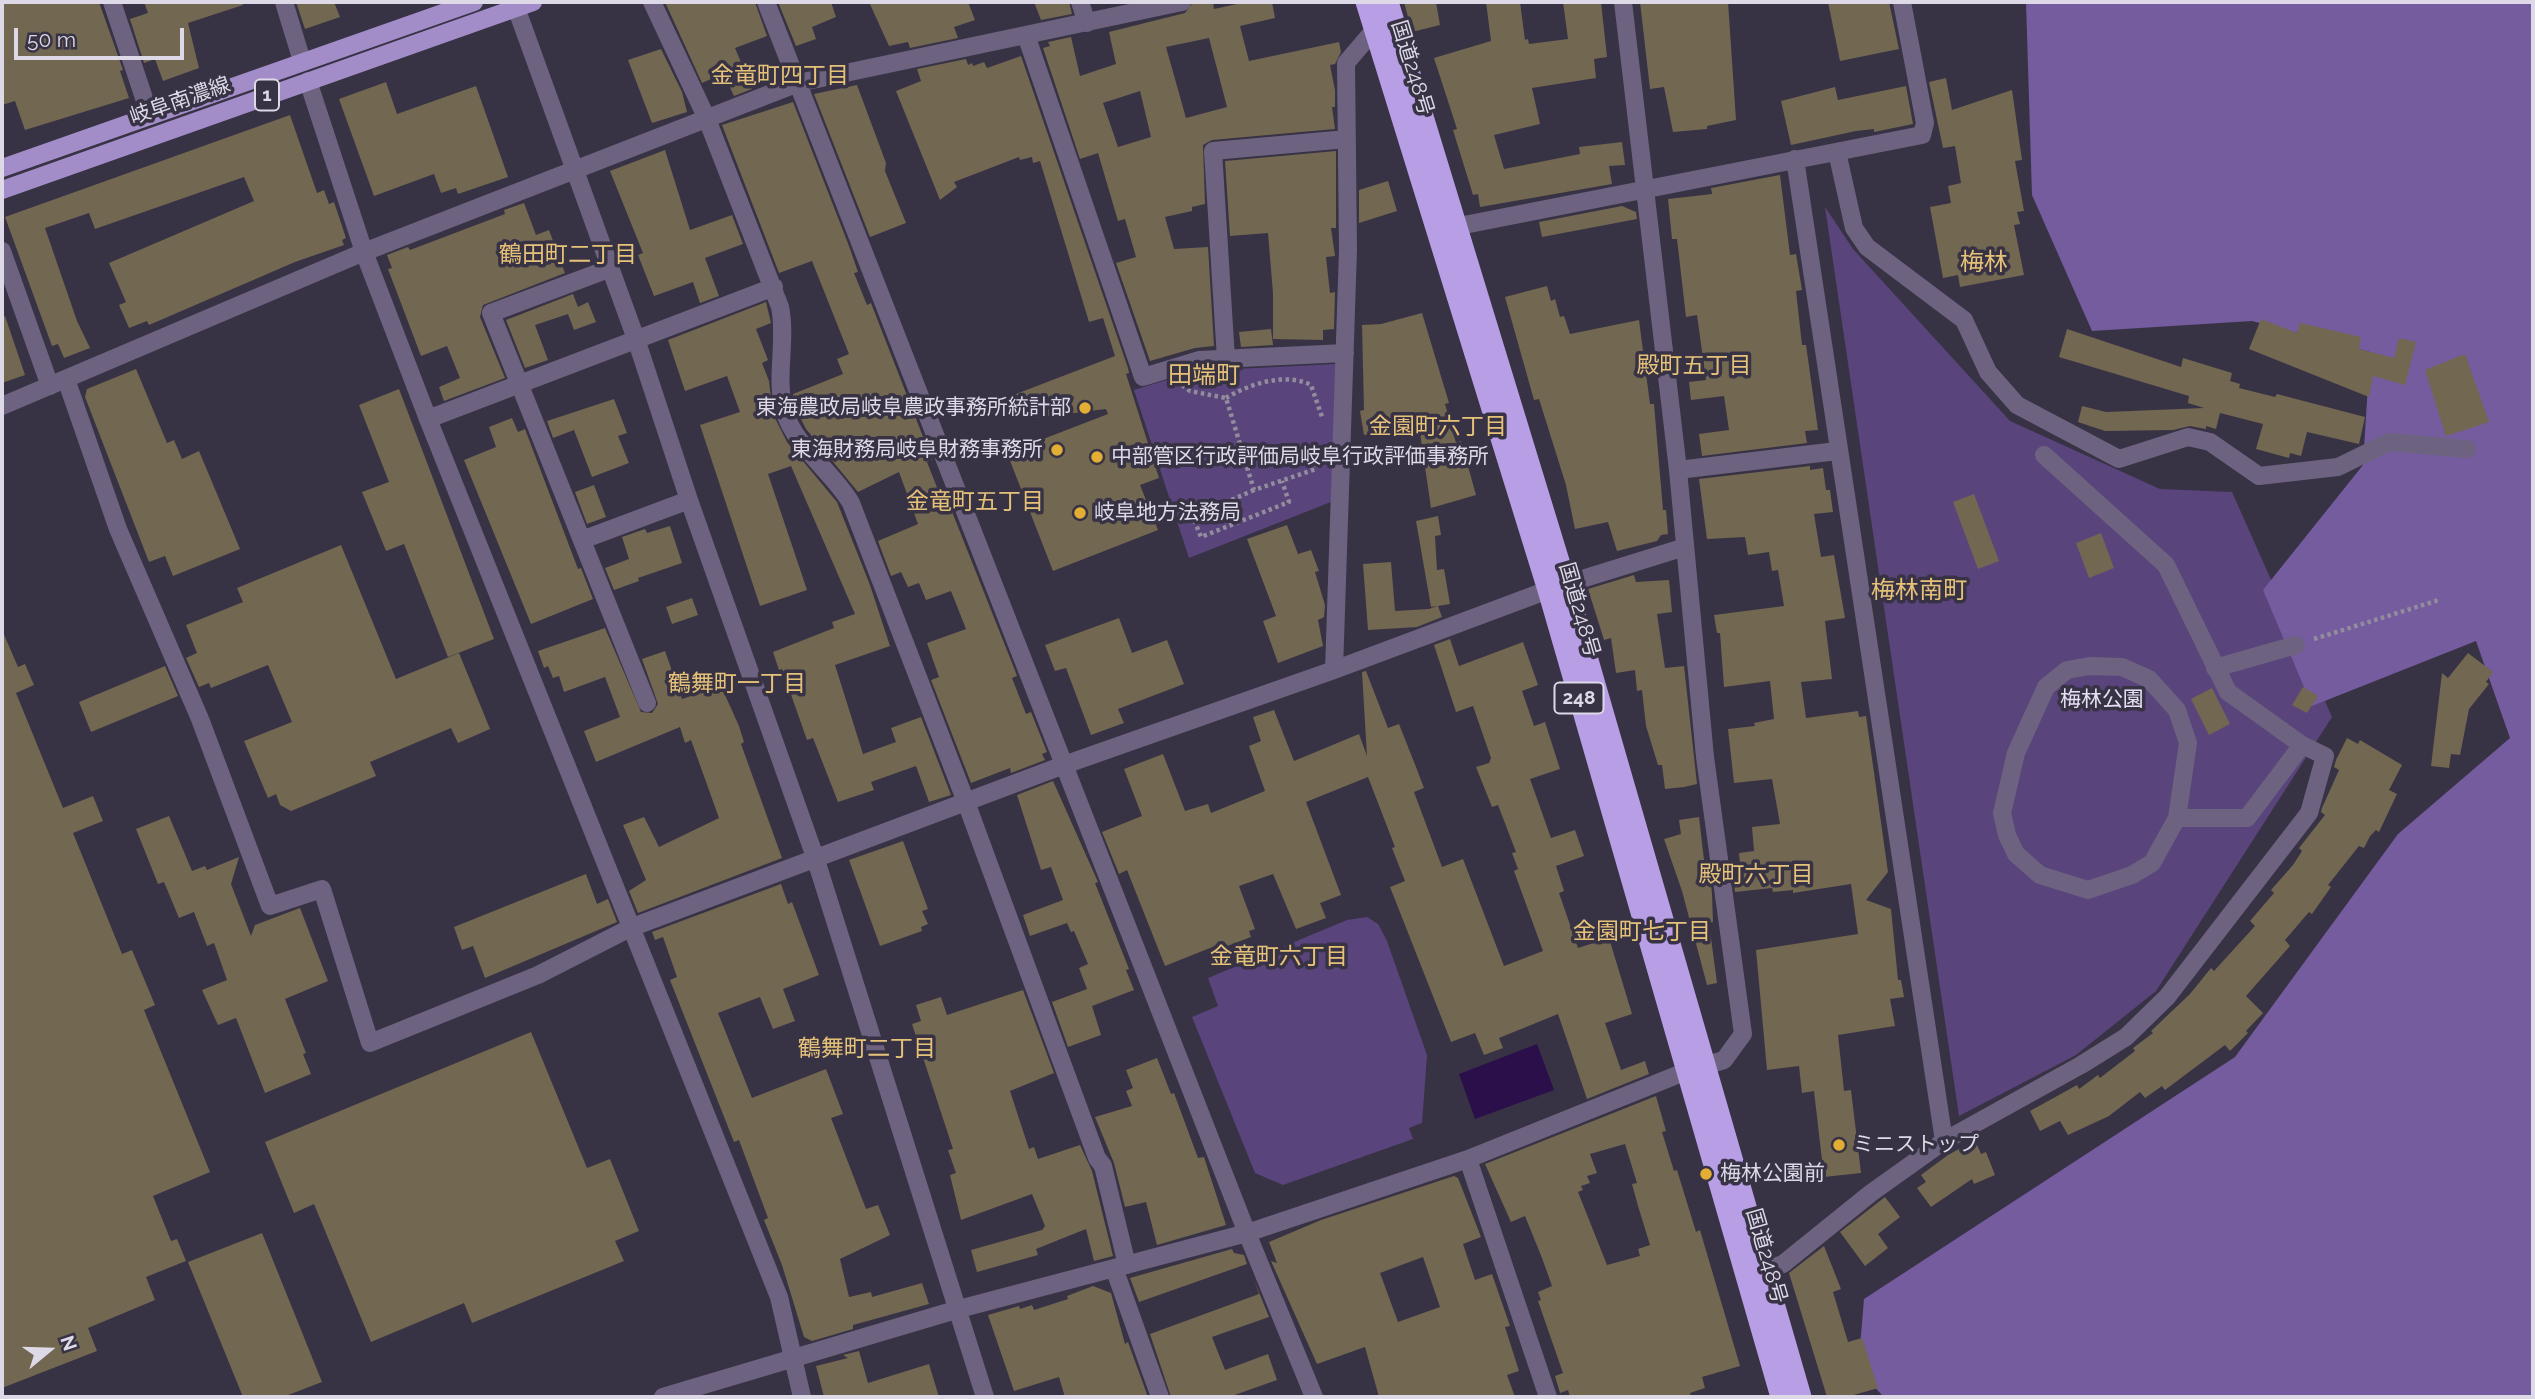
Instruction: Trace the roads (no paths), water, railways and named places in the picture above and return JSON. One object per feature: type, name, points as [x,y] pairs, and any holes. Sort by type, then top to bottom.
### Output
[{"type":"highway","name":"国道248号","points":[[1366,2],[1557,587]]},
{"type":"highway","name":"国道248号","points":[[1388,2],[1697,1068],[1801,1397]]},
{"type":"highway","name":"国道248号","points":[[1697,1068],[1781,1397]]},
{"type":"main road","name":"岐阜南濃線","points":[[2,168],[474,2]]},
{"type":"main road","name":"岐阜南濃線","points":[[2,190],[522,4]]},
{"type":"street","points":[[112,2],[150,116]]},
{"type":"street","points":[[284,2],[302,61]]},
{"type":"street","points":[[652,2],[707,119],[774,287],[784,324],[779,361],[784,411],[801,441],[830,473],[851,503],[966,802],[1097,1158],[1103,1166],[1121,1266],[1160,1397]]},
{"type":"street","points":[[766,2],[1247,1233],[1314,1397]]},
{"type":"street","points":[[1080,2],[1087,23]]},
{"type":"street","points":[[2,406],[364,252],[798,83],[1182,2]]},
{"type":"street","points":[[663,1397],[959,1309],[1247,1233],[1468,1159],[1697,1068],[1724,1060],[1743,1034],[1705,757],[1678,470],[1623,2]]},
{"type":"street","points":[[1454,228],[1922,135],[1925,123],[1902,2]]},
{"type":"street","points":[[522,4],[575,169],[815,857],[985,1397]]},
{"type":"street","points":[[1334,670],[1345,353],[1346,63],[1375,29]]},
{"type":"street","points":[[1026,35],[1143,377],[1199,360],[1345,353]]},
{"type":"street","points":[[308,81],[364,252],[428,419],[779,1297],[802,1397]]},
{"type":"street","points":[[1226,359],[1213,151],[1347,139]]},
{"type":"street","points":[[1837,152],[1854,228],[1867,247],[1964,320],[1988,372],[2017,405],[2119,459],[2188,438],[2210,442],[2259,476],[2338,467],[2389,442],[2467,449]]},
{"type":"street","points":[[1795,159],[1837,451],[1944,1141]]},
{"type":"street","points":[[2,251],[200,719],[270,906],[322,889],[370,1043],[538,975],[630,928],[815,857],[1557,587],[1685,547]]},
{"type":"street","points":[[611,268],[491,313],[647,703]]},
{"type":"street","points":[[428,419],[518,382],[774,287]]},
{"type":"street","points":[[1678,470],[1837,451]]},
{"type":"street","points":[[1763,1270],[1783,1264],[1871,1193],[1944,1141],[2126,1037],[2167,997],[2309,813],[2325,756],[2302,745],[2228,692],[2166,565],[2044,455]]},
{"type":"street","points":[[582,540],[689,500]]},
{"type":"street","points":[[2215,668],[2296,645]]},
{"type":"street","points":[[2091,666],[2122,667],[2149,679],[2177,710],[2188,743],[2177,818],[2152,863],[2132,875],[2088,890],[2040,875],[2016,854],[2007,835],[2002,813],[2016,753],[2046,687],[2067,670],[2091,666]]},
{"type":"street","points":[[2177,818],[2247,818],[2302,745]]},
{"type":"street","points":[[1468,1159],[1548,1397]]},
{"type":"place","name":"東海農政局岐阜農政事務所統計部","points":[[1085,408]]},
{"type":"place","name":"東海財務局岐阜財務事務所","points":[[1057,450]]},
{"type":"place","name":"中部管区行政評価局岐阜行政評価事務所","points":[[1097,457]]},
{"type":"place","name":"岐阜地方法務局","points":[[1080,513]]},
{"type":"place","name":"ミニストップ","points":[[1839,1145]]},
{"type":"place","name":"梅林公園前","points":[[1706,1174]]},
{"type":"district","name":"金竜町四丁目","points":[[780,76]]},
{"type":"district","name":"鶴田町二丁目","points":[[568,255]]},
{"type":"district","name":"梅林","points":[[1984,263]]},
{"type":"district","name":"殿町五丁目","points":[[1694,366]]},
{"type":"district","name":"田端町","points":[[1204,376]]},
{"type":"district","name":"金園町六丁目","points":[[1438,427]]},
{"type":"district","name":"金竜町五丁目","points":[[975,502]]},
{"type":"district","name":"梅林南町","points":[[1919,591]]},
{"type":"district","name":"鶴舞町一丁目","points":[[737,684]]},
{"type":"district","name":"殿町六丁目","points":[[1756,875]]},
{"type":"district","name":"金園町七丁目","points":[[1642,932]]},
{"type":"district","name":"金竜町六丁目","points":[[1279,957]]},
{"type":"district","name":"鶴舞町二丁目","points":[[867,1049]]},
{"type":"park label","name":"梅林公園","points":[[2102,700]]}]
